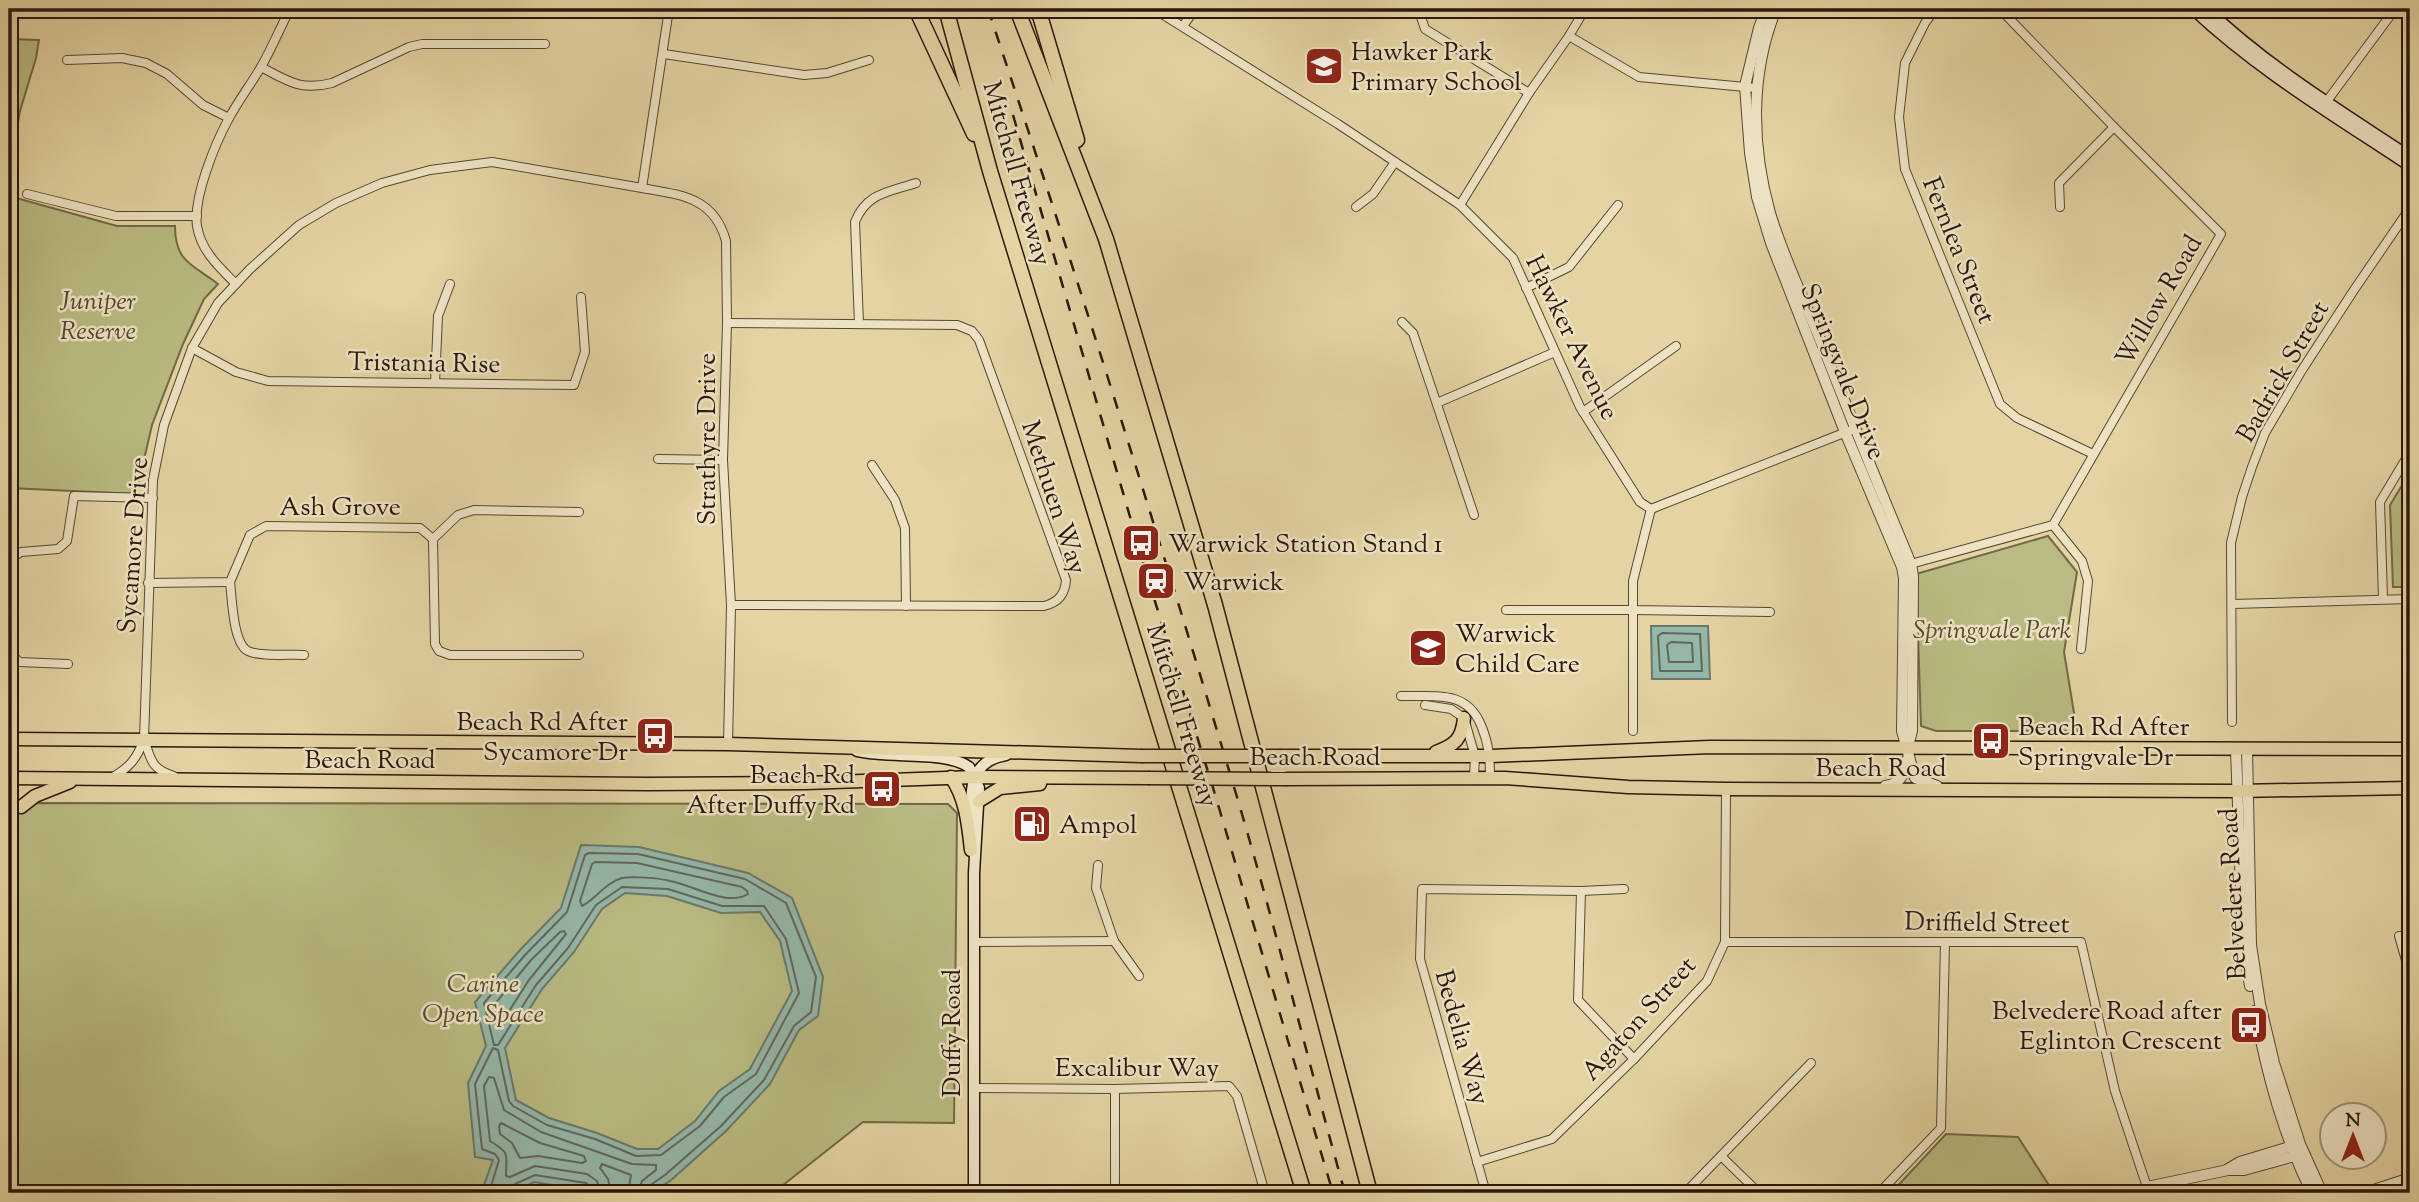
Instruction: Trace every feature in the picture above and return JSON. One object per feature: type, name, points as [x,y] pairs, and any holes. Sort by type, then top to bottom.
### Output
[{"type":"highway","points":[[916,9],[990,171]]},
{"type":"highway","name":"Mitchell Freeway","points":[[946,9],[990,171],[1304,1193]]},
{"type":"highway","name":"Mitchell Freeway","points":[[1017,9],[1106,239],[1215,605],[1370,1193]]},
{"type":"highway","points":[[1038,9],[1106,239]]},
{"type":"main road","points":[[2193,9],[2247,57],[2410,157]]},
{"type":"main road","points":[[2207,9],[2252,50],[2410,166]]},
{"type":"main road","points":[[1426,756],[1457,743],[1463,733],[1465,718]]},
{"type":"main road","name":"Beach Road","points":[[9,740],[728,744],[1022,753],[1281,756],[1490,756],[1684,748],[2410,749]]},
{"type":"main road","points":[[844,748],[876,756],[953,759],[969,767],[975,777],[984,764],[994,757],[1022,753]]},
{"type":"main road","name":"Beach Road","points":[[9,778],[806,783],[975,777],[1490,778],[1628,787],[1726,789],[2242,791],[2410,788]]},
{"type":"main road","name":"Duffy Road","points":[[974,1193],[973,942],[979,801],[979,788],[975,777]]},
{"type":"main road","name":"Duffy Road","points":[[974,873],[971,850],[971,788],[975,777]]},
{"type":"main road","points":[[951,778],[962,796],[971,850]]},
{"type":"main road","points":[[979,801],[1000,788],[1106,778]]},
{"type":"main road","points":[[21,807],[35,796],[76,779]]},
{"type":"street","points":[[236,284],[208,255],[197,228],[197,216],[209,167],[229,118],[261,67],[290,9]]},
{"type":"street","points":[[642,188],[669,9]]},
{"type":"street","name":"Hawker Avenue","points":[[1154,9],[1460,205],[1513,258],[1583,412],[1640,502],[1651,509]]},
{"type":"street","points":[[1183,26],[1195,9]]},
{"type":"street","points":[[1426,9],[1421,17],[1425,29],[1529,93]]},
{"type":"street","points":[[1460,205],[1585,9]]},
{"type":"street","name":"Springvale Drive","points":[[1766,9],[1745,86],[1750,153],[1762,216],[1906,565],[1902,731],[1908,748],[1911,772],[1914,778],[1935,786],[1959,789]]},
{"type":"street","name":"Springvale Drive","points":[[1776,9],[1767,30],[1756,88],[1759,152],[1770,214],[1850,431]]},
{"type":"street","name":"Fernlea Street","points":[[1935,9],[1905,63],[1899,117],[1905,169],[2000,404],[2017,418],[2093,454]]},
{"type":"street","name":"Willow Road","points":[[2000,9],[2221,234],[2053,524]]},
{"type":"street","points":[[2324,105],[2395,9]]},
{"type":"street","points":[[1569,36],[1639,77],[1756,88]]},
{"type":"street","points":[[261,67],[297,86],[308,87],[332,83],[409,47],[422,44],[545,44]]},
{"type":"street","points":[[664,54],[804,75],[827,73],[869,60]]},
{"type":"street","points":[[67,60],[122,58],[146,63],[167,74],[203,105],[229,118]]},
{"type":"street","points":[[2060,207],[2059,183],[2114,127]]},
{"type":"street","name":"Sycamore Drive","points":[[107,780],[128,769],[138,755],[144,739],[153,480],[164,425],[192,348],[218,303],[299,225],[336,203],[382,183],[430,170],[492,162],[642,188]]},
{"type":"street","points":[[1356,207],[1373,194],[1395,162]]},
{"type":"street","points":[[859,324],[855,222],[860,209],[871,198],[916,183]]},
{"type":"street","name":"Strathyre Drive","points":[[642,188],[687,197],[705,207],[723,231],[727,251],[723,460],[732,605],[728,744]]},
{"type":"street","points":[[27,194],[116,216],[197,216]]},
{"type":"street","name":"Badrick Street","points":[[2399,222],[2410,198]]},
{"type":"street","points":[[1526,288],[1569,267],[1618,205]]},
{"type":"street","name":"Badrick Street","points":[[2232,722],[2231,543],[2242,496],[2265,433],[2302,370],[2410,208]]},
{"type":"street","points":[[435,383],[438,316],[450,284]]},
{"type":"street","name":"Tristania Rise","points":[[192,348],[236,372],[268,381],[574,385],[585,352],[581,297]]},
{"type":"street","points":[[1402,322],[1413,333],[1474,515]]},
{"type":"street","name":"Methuen Way","points":[[727,323],[957,325],[975,333],[1066,580],[1061,597],[1044,606],[732,605]]},
{"type":"street","points":[[1583,412],[1676,346]]},
{"type":"street","points":[[1437,403],[1555,352]]},
{"type":"street","points":[[1633,731],[1633,581],[1651,509],[1850,431]]},
{"type":"street","points":[[2383,599],[2380,502],[2410,452]]},
{"type":"street","points":[[659,459],[723,460]]},
{"type":"street","points":[[872,465],[895,500],[905,527],[906,606]]},
{"type":"street","points":[[9,645],[10,559],[21,552],[58,549],[67,541],[74,496],[153,498]]},
{"type":"street","points":[[433,539],[458,515],[474,510],[579,512]]},
{"type":"street","points":[[1906,565],[2053,524],[2082,561],[2088,581],[2081,649]]},
{"type":"street","name":"Ash Grove","points":[[230,582],[250,535],[266,526],[420,527],[433,539],[435,644],[439,651],[450,654],[579,654]]},
{"type":"street","points":[[148,583],[230,582],[241,646],[249,652],[304,654]]},
{"type":"street","points":[[2232,604],[2410,599]]},
{"type":"street","points":[[1506,610],[1770,612]]},
{"type":"street","points":[[9,651],[19,662],[68,664]]},
{"type":"street","points":[[1401,696],[1443,697],[1463,701],[1470,706],[1487,739],[1490,778]]},
{"type":"street","points":[[1425,705],[1451,709],[1465,718],[1475,756],[1474,778]]},
{"type":"street","name":"Sycamore Drive","points":[[144,739],[156,768],[189,780]]},
{"type":"street","name":"Springvale Drive","points":[[1869,789],[1892,785],[1901,779],[1908,748]]},
{"type":"street","name":"Belvedere Road","points":[[2241,749],[2243,947],[2265,1065],[2312,1193]]},
{"type":"street","name":"Agaton Street","points":[[1477,1162],[1552,1139],[1634,1059],[1707,981],[1725,942],[1726,789]]},
{"type":"street","points":[[1098,865],[1096,888],[1114,941],[1139,976]]},
{"type":"street","name":"Bedelia Way","points":[[1486,1193],[1420,959],[1422,889],[1581,891]]},
{"type":"street","points":[[1624,889],[1581,891],[1578,1000],[1634,1059]]},
{"type":"street","points":[[2410,936],[2399,936],[2410,974]]},
{"type":"street","points":[[973,942],[1114,941]]},
{"type":"street","name":"Driffield Street","points":[[1725,942],[2081,942],[2115,1091],[2147,1187]]},
{"type":"street","points":[[1879,1193],[1941,1128],[1945,942]]},
{"type":"street","points":[[1685,1193],[1811,1063]]},
{"type":"street","name":"Excalibur Way","points":[[974,1088],[1115,1089],[1229,1086],[1238,1101],[1265,1193]]},
{"type":"street","points":[[1115,1089],[1115,1193]]},
{"type":"street","points":[[2137,1193],[2147,1187],[2228,1170],[2245,1170],[2297,1150]]},
{"type":"street","name":"Belvedere Road","points":[[2297,1150],[2322,1193]]},
{"type":"street","points":[[1721,1156],[1759,1193]]},
{"type":"street","points":[[2361,1193],[2410,1177]]},
{"type":"green space","points":[[9,39],[39,40],[20,111],[9,173]]},
{"type":"green space","name":"Juniper Reserve","points":[[9,196],[117,226],[175,226],[182,255],[218,284],[204,299],[183,344],[152,425],[136,494],[9,488]]},
{"type":"green space","points":[[2410,472],[2410,587],[2393,587],[2390,505]]},
{"type":"green space","name":"Springvale Park","points":[[2048,536],[2077,572],[2064,652],[2077,731],[1936,731],[1921,726],[1916,574]]},
{"type":"green space","name":"Carine Open Space","points":[[9,803],[948,804],[957,813],[954,1123],[863,1122],[773,1193],[9,1193]]},
{"type":"green space","points":[[1946,1134],[2018,1137],[2054,1193],[1891,1193]]},
{"type":"water","points":[[1651,626],[1708,626],[1710,679],[1652,679]]},
{"type":"water","points":[[581,845],[639,847],[748,873],[792,898],[823,977],[818,1016],[799,1030],[770,1084],[726,1131],[670,1181],[650,1193],[602,1193],[534,1182],[513,1193],[481,1193],[493,1160],[475,1157],[468,1083],[486,1046],[475,1002],[561,908]],"holes":[[[625,893],[667,896],[721,913],[760,912],[780,941],[792,991],[750,1069],[719,1091],[695,1121],[658,1149],[637,1149],[549,1118],[516,1100],[505,1048],[542,989],[574,952],[602,909]]]},
{"type":"railway","points":[[988,9],[1084,303],[1237,797],[1345,1193]]},
{"type":"railway","points":[[1013,115],[1149,582],[1333,1193]]},
{"type":"place","name":"Hawker Park Primary School","points":[[1324,66]]},
{"type":"place","name":"Warwick Station Stand 1","points":[[1141,543]]},
{"type":"place","name":"Warwick","points":[[1156,581]]},
{"type":"place","name":"Warwick Child Care","points":[[1428,648]]},
{"type":"place","name":"Beach Rd After Sycamore Dr","points":[[655,736]]},
{"type":"place","name":"Beach Rd After Springvale Dr","points":[[1991,741]]},
{"type":"place","name":"Beach Rd After Duffy Rd","points":[[882,789]]},
{"type":"place","name":"Ampol","points":[[1032,824]]},
{"type":"place","name":"Belvedere Road after Eglinton Crescent","points":[[2249,1025]]}]
